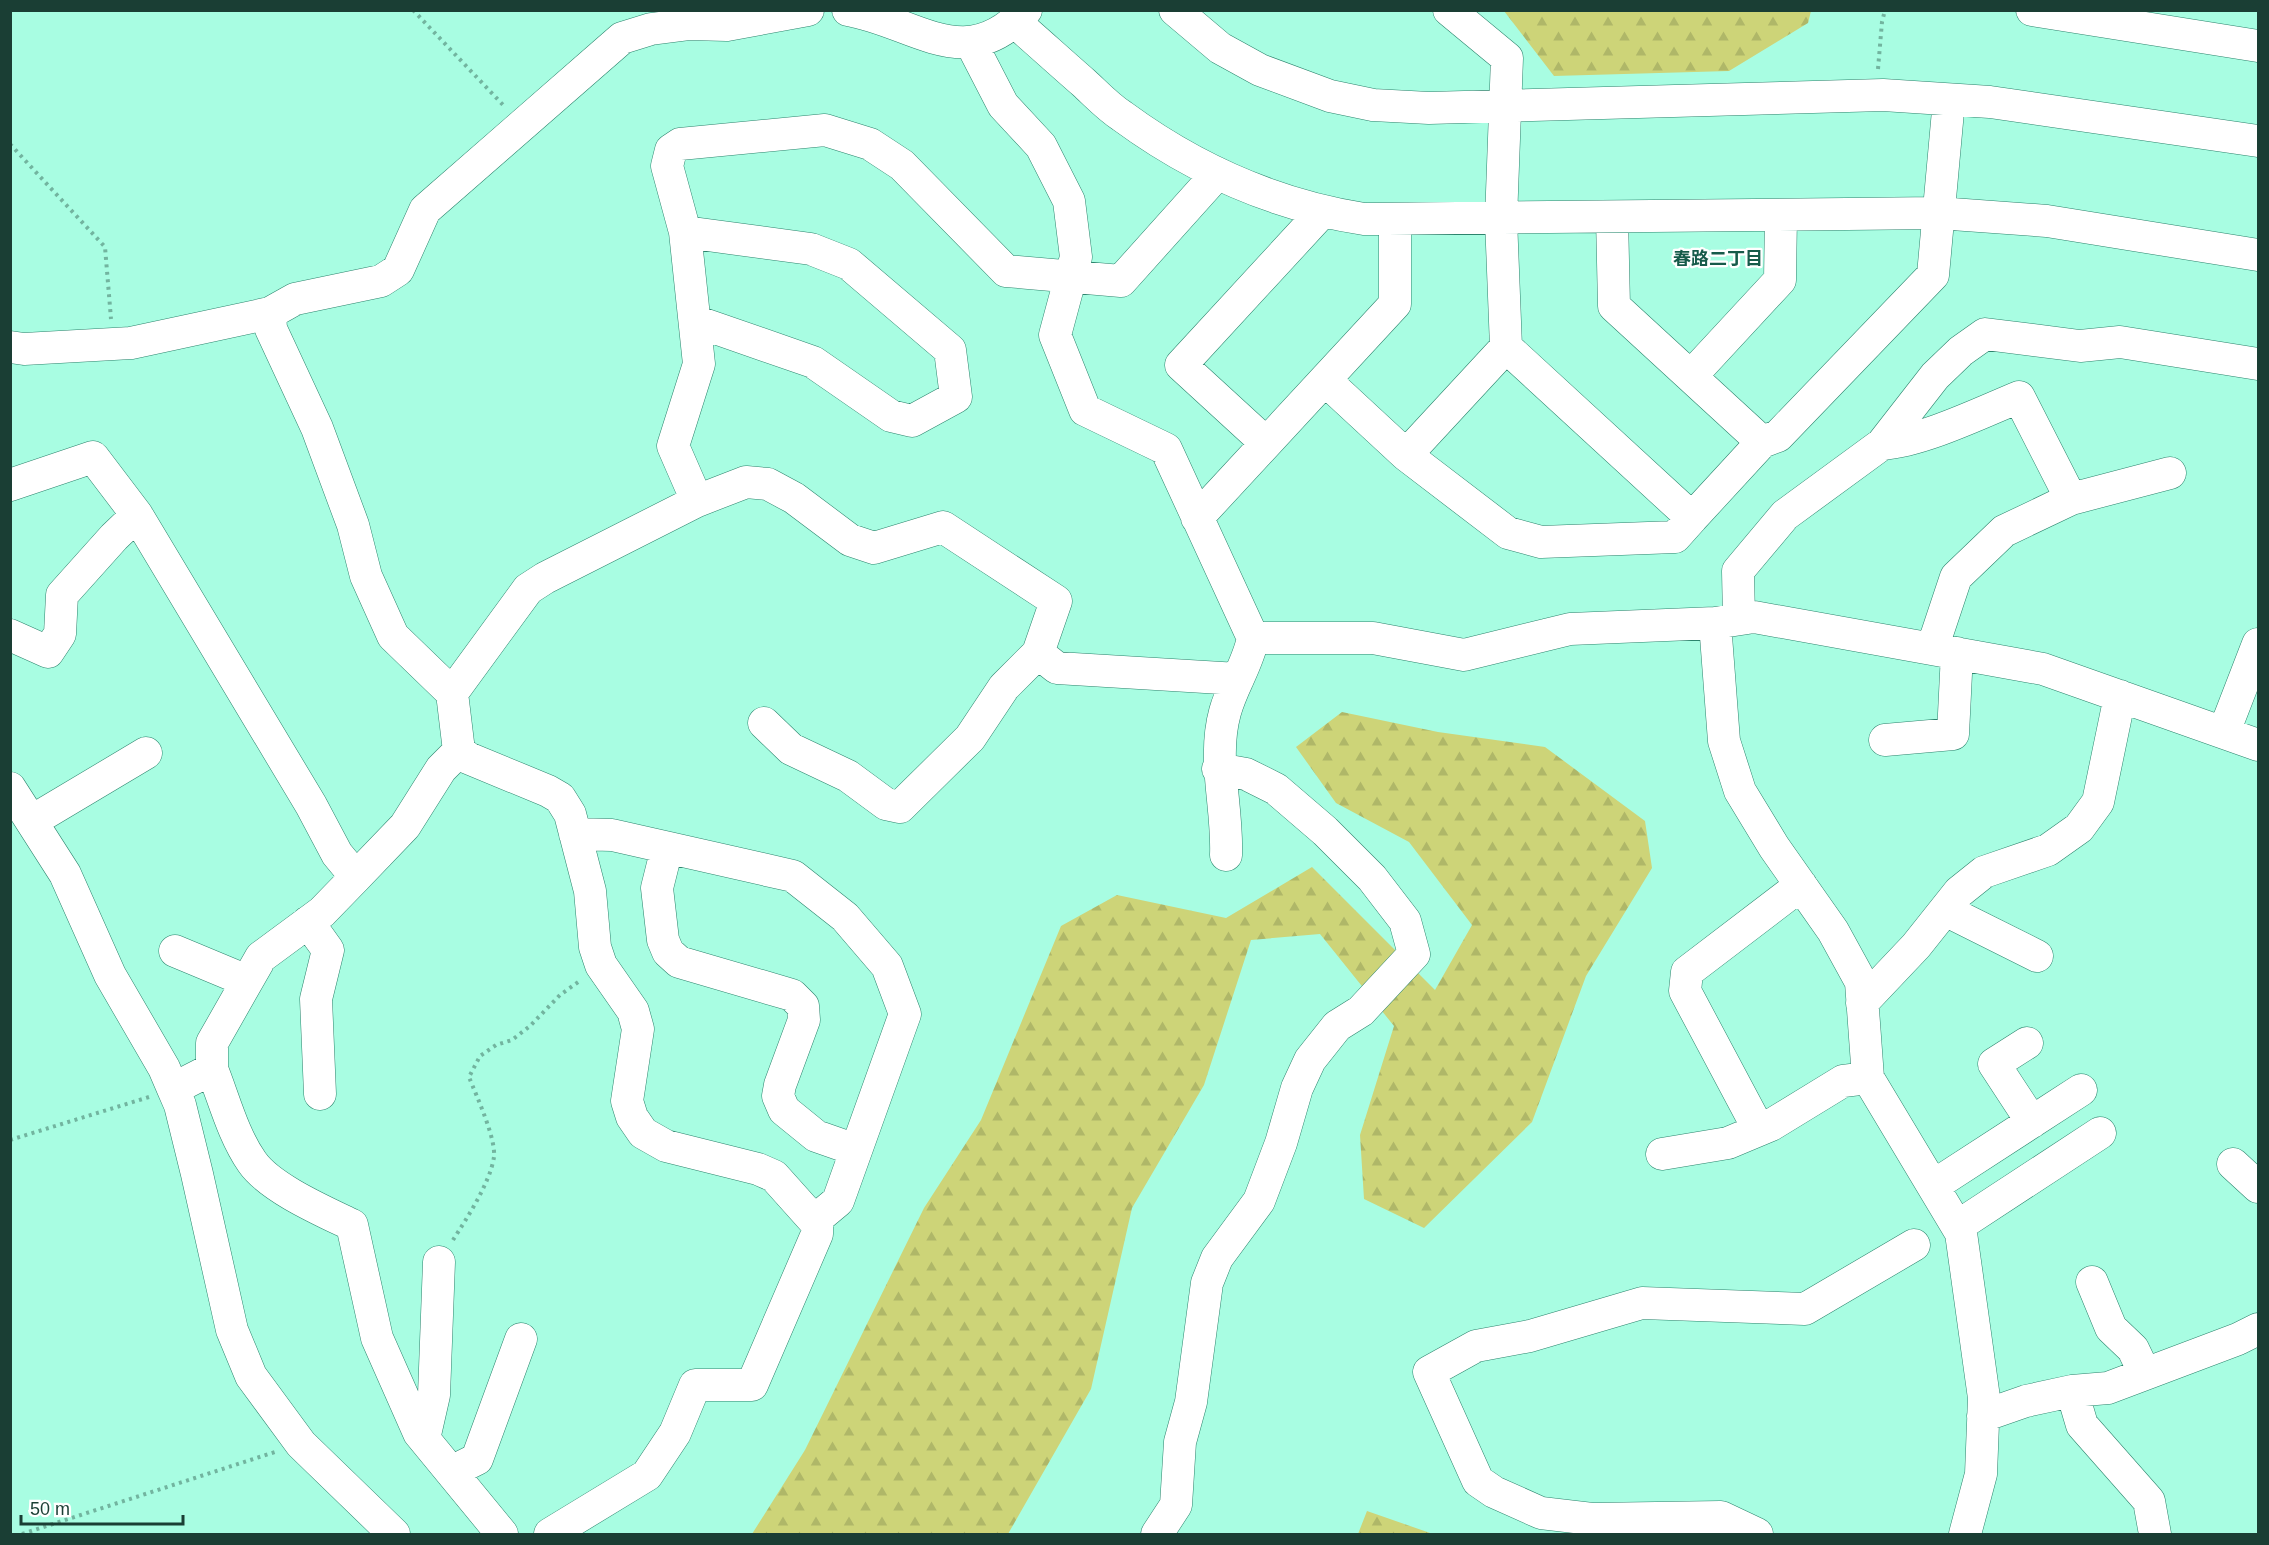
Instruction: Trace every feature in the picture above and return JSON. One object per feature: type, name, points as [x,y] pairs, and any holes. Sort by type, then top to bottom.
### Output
[{"type":"street","points":[[10,347],[24,349],[131,343],[270,313],[295,299],[381,281],[398,270],[425,210],[622,38],[651,28],[690,24],[727,25],[808,10]]},
{"type":"street","points":[[848,10],[945,42],[972,43],[991,37],[1021,16],[1119,115],[1152,137],[1217,174],[1278,199],[1322,212],[1364,219],[1938,213],[2047,221],[2259,255]]},
{"type":"street","points":[[1175,10],[1220,48],[1260,70],[1330,96],[1372,105],[1429,108],[1875,95],[1990,102],[2259,141]]},
{"type":"street","points":[[1406,455],[1506,347],[1501,219],[1507,58],[1449,10]]},
{"type":"street","points":[[2032,10],[2196,23],[2259,46]]},
{"type":"street","points":[[972,43],[1003,105],[1041,146],[1069,201],[1076,257],[1055,335],[1085,410],[1166,449],[1253,638],[1251,651],[1225,712],[1218,768],[1227,833],[1226,855]]},
{"type":"street","points":[[1325,380],[1406,455],[1508,533],[1541,542],[1675,537],[1762,442],[1778,436],[1933,275],[1949,100]]},
{"type":"street","points":[[697,501],[673,446],[699,364],[685,231],[667,165],[671,150],[680,144],[825,130],[870,144],[902,165],[1006,271],[1121,281],[1217,174]]},
{"type":"street","points":[[1266,443],[1181,365],[1322,212]]},
{"type":"street","points":[[1690,376],[1780,280],[1781,215]]},
{"type":"street","points":[[1612,217],[1614,306],[1762,442]]},
{"type":"street","points":[[1197,518],[1395,304],[1395,219]]},
{"type":"street","points":[[685,231],[811,249],[849,264],[950,350],[956,397],[912,421],[891,416],[813,362],[695,321]]},
{"type":"street","points":[[270,313],[271,329],[317,428],[353,525],[366,576],[393,636],[452,693],[459,751],[468,758],[548,791],[560,798],[570,814],[591,891],[595,947],[601,964],[633,1011],[638,1029],[627,1101],[632,1117],[643,1133],[666,1146],[758,1168],[774,1176],[817,1224],[817,1234],[752,1385],[695,1385],[675,1433],[647,1475],[550,1534]]},
{"type":"street","points":[[1965,1534],[1981,1474],[1984,1398],[1962,1233],[1868,1078],[1861,982],[1833,931],[1774,847],[1740,791],[1724,741],[1727,621],[1738,571],[1785,515],[1882,444],[1935,376],[1961,351],[1985,334],[2080,346],[2120,342],[2259,364]]},
{"type":"street","points":[[1506,347],[1692,518]]},
{"type":"street","points":[[1882,444],[1900,443],[1975,416],[2019,397],[2071,499]]},
{"type":"street","points":[[10,485],[93,457],[137,515],[311,805],[337,854],[356,877]]},
{"type":"street","points":[[1885,740],[1953,734],[1944,651],[1956,577],[2004,531],[2071,499],[2170,473]]},
{"type":"street","points":[[452,693],[528,589],[545,578],[697,501],[746,482],[768,484],[794,498],[850,540],[874,548],[943,528],[1056,601],[1038,653],[1004,687],[970,738],[900,807],[886,804],[848,776],[791,749],[764,723]]},
{"type":"street","points":[[10,635],[48,652],[60,634],[62,594],[137,515]]},
{"type":"street","points":[[1253,638],[1373,638],[1464,655],[1570,629],[1727,621],[1754,616],[2043,669],[2259,745]]},
{"type":"street","points":[[2224,732],[2259,644]]},
{"type":"street","points":[[1038,653],[1057,668],[1239,679]]},
{"type":"street","points":[[1862,1002],[1916,946],[1959,892],[1984,872],[2048,850],[2079,828],[2098,802],[2120,696]]},
{"type":"street","points":[[459,751],[441,769],[405,826],[356,877],[322,912],[261,957],[212,1043],[212,1069],[242,1144],[253,1164],[308,1204],[352,1225],[377,1338],[419,1433],[502,1534]]},
{"type":"street","points":[[32,821],[146,753]]},
{"type":"street","points":[[1157,1534],[1176,1505],[1180,1442],[1191,1402],[1207,1283],[1217,1258],[1259,1201],[1281,1143],[1297,1088],[1310,1060],[1337,1026],[1361,1011],[1414,954],[1405,921],[1372,878],[1325,831],[1276,789],[1246,774],[1218,768]]},
{"type":"street","points":[[10,788],[65,874],[110,975],[164,1068],[180,1105],[232,1330],[252,1376],[301,1444],[394,1534]]},
{"type":"street","points":[[575,834],[612,835],[793,876],[845,917],[887,966],[905,1014],[837,1201],[814,1221]]},
{"type":"street","points":[[667,848],[657,888],[663,940],[668,952],[679,962],[792,995],[798,1000],[802,1006],[804,1020],[778,1096],[784,1110],[816,1136],[856,1150]]},
{"type":"street","points":[[1759,1130],[1685,991],[1688,972],[1801,885]]},
{"type":"street","points":[[1945,910],[2037,956]]},
{"type":"street","points":[[308,922],[328,950],[316,999],[320,1094]]},
{"type":"street","points":[[175,951],[247,981]]},
{"type":"street","points":[[2027,1043],[1994,1064],[2046,1169]]},
{"type":"street","points":[[173,1089],[212,1069]]},
{"type":"street","points":[[1662,1154],[1728,1143],[1771,1125],[1843,1081],[1868,1078]]},
{"type":"street","points":[[1933,1186],[2081,1090]]},
{"type":"street","points":[[1958,1226],[2100,1133]]},
{"type":"street","points":[[2233,1164],[2259,1187]]},
{"type":"street","points":[[1757,1534],[1721,1517],[1592,1519],[1541,1513],[1494,1492],[1478,1481],[1429,1372],[1476,1346],[1542,1333],[1642,1303],[1805,1309],[1914,1245]]},
{"type":"street","points":[[424,1439],[434,1395],[439,1262]]},
{"type":"street","points":[[2092,1282],[2111,1329],[2133,1349],[2145,1374]]},
{"type":"street","points":[[1983,1416],[2026,1401],[2072,1391],[2108,1388],[2259,1329]]},
{"type":"street","points":[[451,1472],[477,1460],[520,1339]]},
{"type":"street","points":[[2072,1391],[2082,1425],[2149,1501],[2155,1534]]},
{"type":"path","points":[[412,10],[522,125]]},
{"type":"path","points":[[1875,95],[1882,22],[1886,10]]},
{"type":"path","points":[[10,144],[105,246],[113,344]]},
{"type":"path","points":[[439,1262],[468,1217],[486,1180],[494,1155],[488,1128],[469,1077],[480,1056],[496,1045],[512,1040],[530,1026],[560,996],[601,964]]},
{"type":"path","points":[[10,1140],[173,1089]]},
{"type":"path","points":[[22,1534],[301,1444]]},
{"type":"green space","points":[[1504,11],[1811,11],[1808,23],[1729,71],[1554,76]]},
{"type":"green space","points":[[1342,712],[1438,732],[1545,747],[1645,821],[1652,868],[1586,976],[1532,1122],[1424,1228],[1364,1199],[1360,1135],[1394,1026],[1320,934],[1251,940],[1204,1085],[1132,1208],[1091,1389],[1008,1534],[752,1534],[805,1450],[924,1208],[981,1120],[1061,926],[1117,895],[1226,918],[1312,867],[1435,990],[1472,925],[1409,842],[1336,803],[1296,747]]},
{"type":"green space","points":[[1367,1511],[1433,1534],[1358,1534]]},
{"type":"district","name":"春路二丁目","points":[[1718,259]]}]
